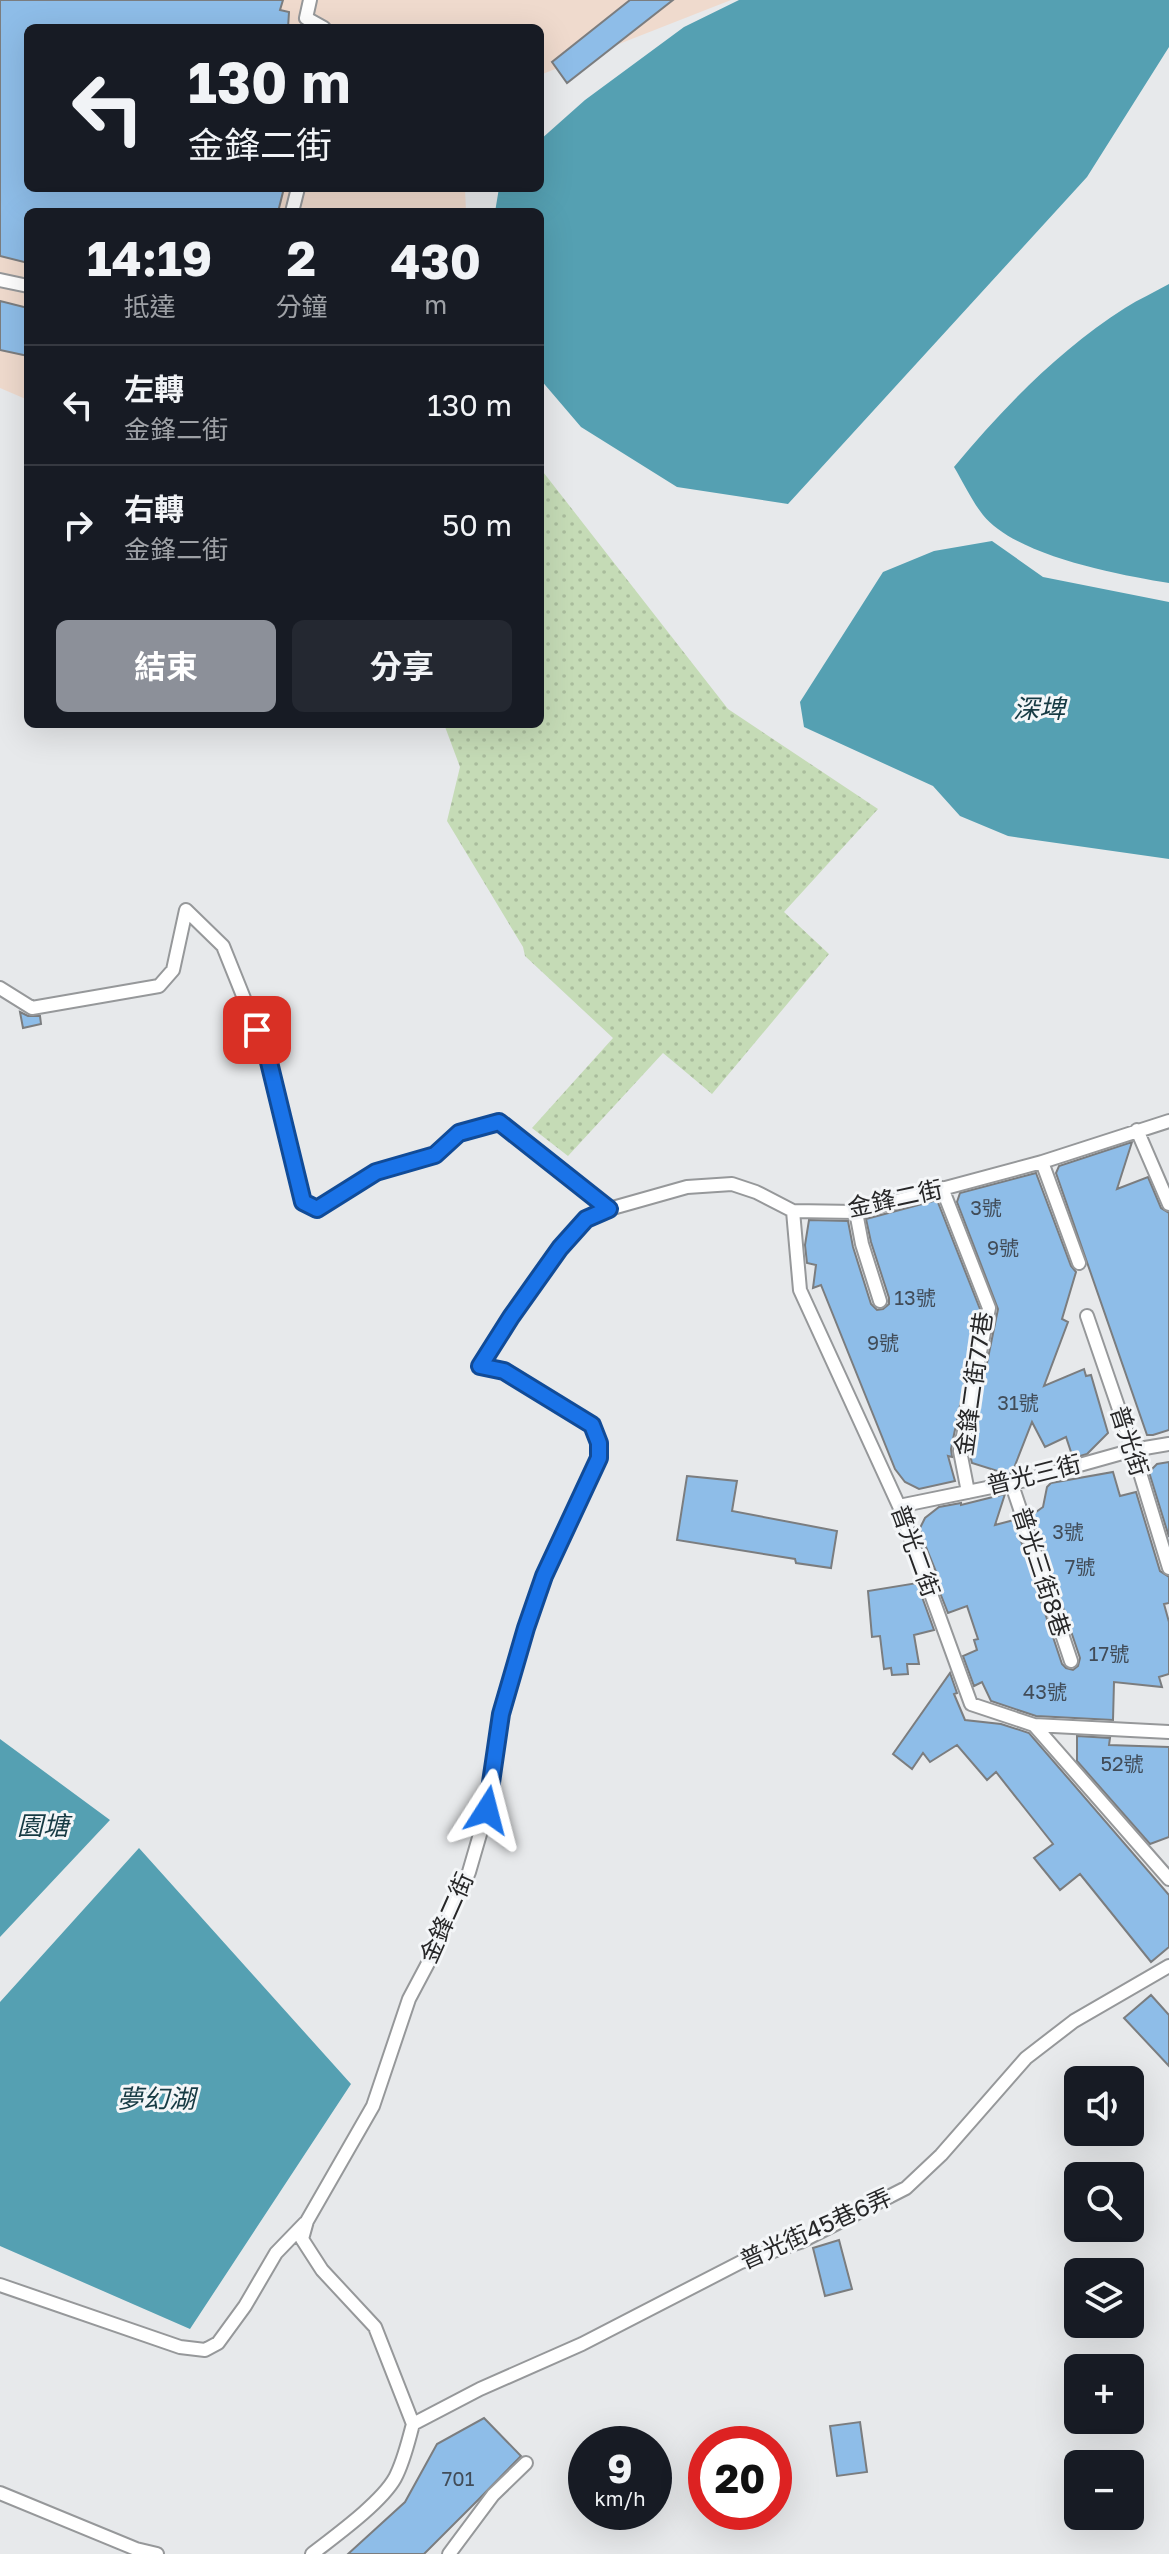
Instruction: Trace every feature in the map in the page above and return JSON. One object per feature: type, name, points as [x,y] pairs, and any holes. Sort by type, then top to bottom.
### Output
[{"type":"lane","points":[[310,0],[306,18],[317,24]]},
{"type":"lane","points":[[0,280],[24,285]]},
{"type":"lane","points":[[0,988],[32,1008],[159,986],[173,970],[186,910],[223,946],[257,1030],[268,1058],[303,1202],[317,1209],[376,1172],[435,1155],[459,1133],[499,1122],[609,1209]]},
{"type":"lane","name":"金鋒二街","points":[[307,2221],[373,2106],[409,1999],[435,1950],[469,1872],[487,1810],[501,1714],[526,1628],[544,1576],[599,1458],[599,1443],[592,1425],[504,1371],[480,1366],[560,1248],[586,1219],[609,1209],[687,1187],[732,1184],[793,1211],[856,1212],[1042,1162],[1169,1121]]},
{"type":"lane","points":[[1137,1130],[1169,1204]]},
{"type":"lane","points":[[1042,1162],[1079,1263]]},
{"type":"lane","name":"金鋒二街77巷","points":[[942,1188],[989,1308],[960,1451],[968,1492]]},
{"type":"lane","name":"普光二街","points":[[793,1211],[800,1290],[899,1506],[971,1704],[1034,1725],[1169,1732]]},
{"type":"lane","points":[[856,1212],[862,1244],[880,1301]]},
{"type":"lane","name":"普光街","points":[[1087,1316],[1169,1568]]},
{"type":"lane","name":"普光三街","points":[[899,1506],[1169,1444]]},
{"type":"lane","name":"普光三街8巷","points":[[1011,1482],[1071,1661]]},
{"type":"lane","points":[[1034,1725],[1169,1879]]},
{"type":"lane","name":"普光街45巷6弄","points":[[413,2424],[480,2389],[582,2344],[741,2262],[800,2242],[906,2188],[941,2155],[1026,2058],[1074,2021],[1169,1966]]},
{"type":"lane","points":[[0,2285],[180,2347],[205,2350],[218,2343],[245,2306],[276,2253],[307,2221]]},
{"type":"lane","points":[[307,2221],[302,2239],[322,2270],[375,2327],[413,2424],[404,2458],[394,2480],[352,2523],[312,2554]]},
{"type":"lane","points":[[449,2554],[493,2495],[526,2463]]},
{"type":"lane","points":[[0,2493],[136,2549],[157,2554]]},
{"type":"shaded area","points":[[0,0],[731,0],[544,73],[544,24],[24,24],[24,192],[465,192],[466,208],[24,208],[24,398],[0,388]]},
{"type":"green space","points":[[544,473],[728,709],[878,809],[784,912],[829,954],[712,1094],[663,1053],[568,1156],[532,1128],[613,1038],[525,956],[523,947],[447,821],[460,767],[445,728],[544,728]]},
{"type":"water","points":[[739,0],[1169,0],[1169,47],[1087,177],[788,504],[677,487],[581,427],[544,384],[544,208],[496,208],[498,192],[544,192],[544,136],[585,100],[684,27]]},
{"type":"water","points":[[1169,284],[1169,583],[1097,569],[1019,542],[983,515],[954,467],[1013,401],[1077,342],[1125,308]]},
{"type":"water","name":"深埤","points":[[992,541],[1043,577],[1169,602],[1169,859],[1008,836],[960,816],[933,786],[804,727],[800,702],[883,572],[934,551]]},
{"type":"water","name":"園塘","points":[[0,1739],[110,1820],[0,1937]]},
{"type":"water","name":"夢幻湖","points":[[139,1848],[351,2084],[190,2329],[0,2246],[0,2002]]},
{"type":"building","points":[[0,0],[283,0],[280,10],[289,12],[288,24],[24,24],[24,192],[283,192],[279,208],[24,208],[24,262],[0,256]]},
{"type":"building","points":[[630,0],[673,0],[567,83],[552,62]]},
{"type":"building","points":[[0,301],[24,307],[24,355],[0,350]]},
{"type":"building","points":[[20,1012],[40,1016],[41,1024],[23,1028]]},
{"type":"building","points":[[1132,1142],[1117,1189],[1148,1177],[1161,1208],[1169,1213],[1169,1430],[1153,1435],[1147,1435],[1056,1173],[1059,1166]]},
{"type":"building","points":[[1036,1173],[1076,1272],[1062,1319],[1068,1322],[1044,1386],[1084,1369],[1086,1376],[1091,1375],[1108,1433],[1087,1454],[1073,1458],[1066,1437],[1045,1447],[1032,1422],[1012,1473],[1007,1474],[972,1463],[969,1451],[998,1309],[957,1202],[960,1193]]},
{"type":"building","points":[[937,1200],[980,1309],[951,1449],[952,1457],[948,1456],[955,1481],[919,1489],[905,1482],[895,1469],[821,1285],[813,1288],[816,1265],[807,1263],[805,1245],[809,1220],[848,1221],[871,1304],[877,1310],[883,1309],[889,1304],[889,1298],[866,1219]]},
{"type":"building","points":[[1169,1462],[1169,1537],[1149,1472],[1157,1464]]},
{"type":"building","points":[[1113,1472],[1120,1496],[1136,1492],[1160,1571],[1169,1577],[1169,1603],[1164,1604],[1169,1622],[1169,1674],[1159,1677],[1162,1687],[1114,1682],[1113,1720],[1036,1716],[991,1701],[982,1682],[974,1686],[963,1656],[977,1650],[974,1640],[978,1639],[967,1606],[948,1613],[935,1580],[939,1579],[921,1535],[920,1528],[925,1518],[939,1507],[1005,1494],[995,1525],[1014,1520],[1062,1664],[1073,1670],[1080,1658],[1032,1515],[1043,1507],[1047,1487],[1051,1483]]},
{"type":"building","points":[[687,1476],[737,1481],[732,1511],[837,1531],[831,1568],[796,1563],[795,1559],[677,1540]]},
{"type":"building","points":[[917,1583],[934,1630],[914,1635],[919,1664],[907,1664],[908,1674],[892,1675],[891,1668],[884,1669],[880,1636],[872,1637],[868,1591]]},
{"type":"building","points":[[950,1673],[957,1693],[954,1694],[965,1720],[1001,1724],[1029,1733],[1169,1895],[1169,1947],[1151,1962],[1080,1874],[1060,1890],[1034,1858],[1053,1844],[996,1772],[987,1780],[957,1745],[930,1762],[923,1753],[912,1769],[893,1754]]},
{"type":"building","points":[[1077,1736],[1110,1738],[1109,1745],[1169,1747],[1169,1837],[1150,1844],[1077,1761]]},
{"type":"building","points":[[1151,1995],[1169,2015],[1169,2066],[1124,2018]]},
{"type":"building","points":[[839,2240],[852,2289],[825,2296],[813,2248]]},
{"type":"building","points":[[484,2418],[521,2456],[424,2554],[348,2554],[405,2502],[437,2444]]},
{"type":"building","points":[[860,2422],[867,2472],[837,2476],[830,2426]]},
{"type":"route","points":[[257,1030],[268,1058],[303,1202],[317,1209],[376,1172],[435,1155],[459,1133],[499,1122],[609,1209],[586,1219],[560,1248],[480,1366],[504,1371],[592,1425],[599,1443],[599,1458],[544,1576],[526,1628],[501,1714],[487,1810]]}]
